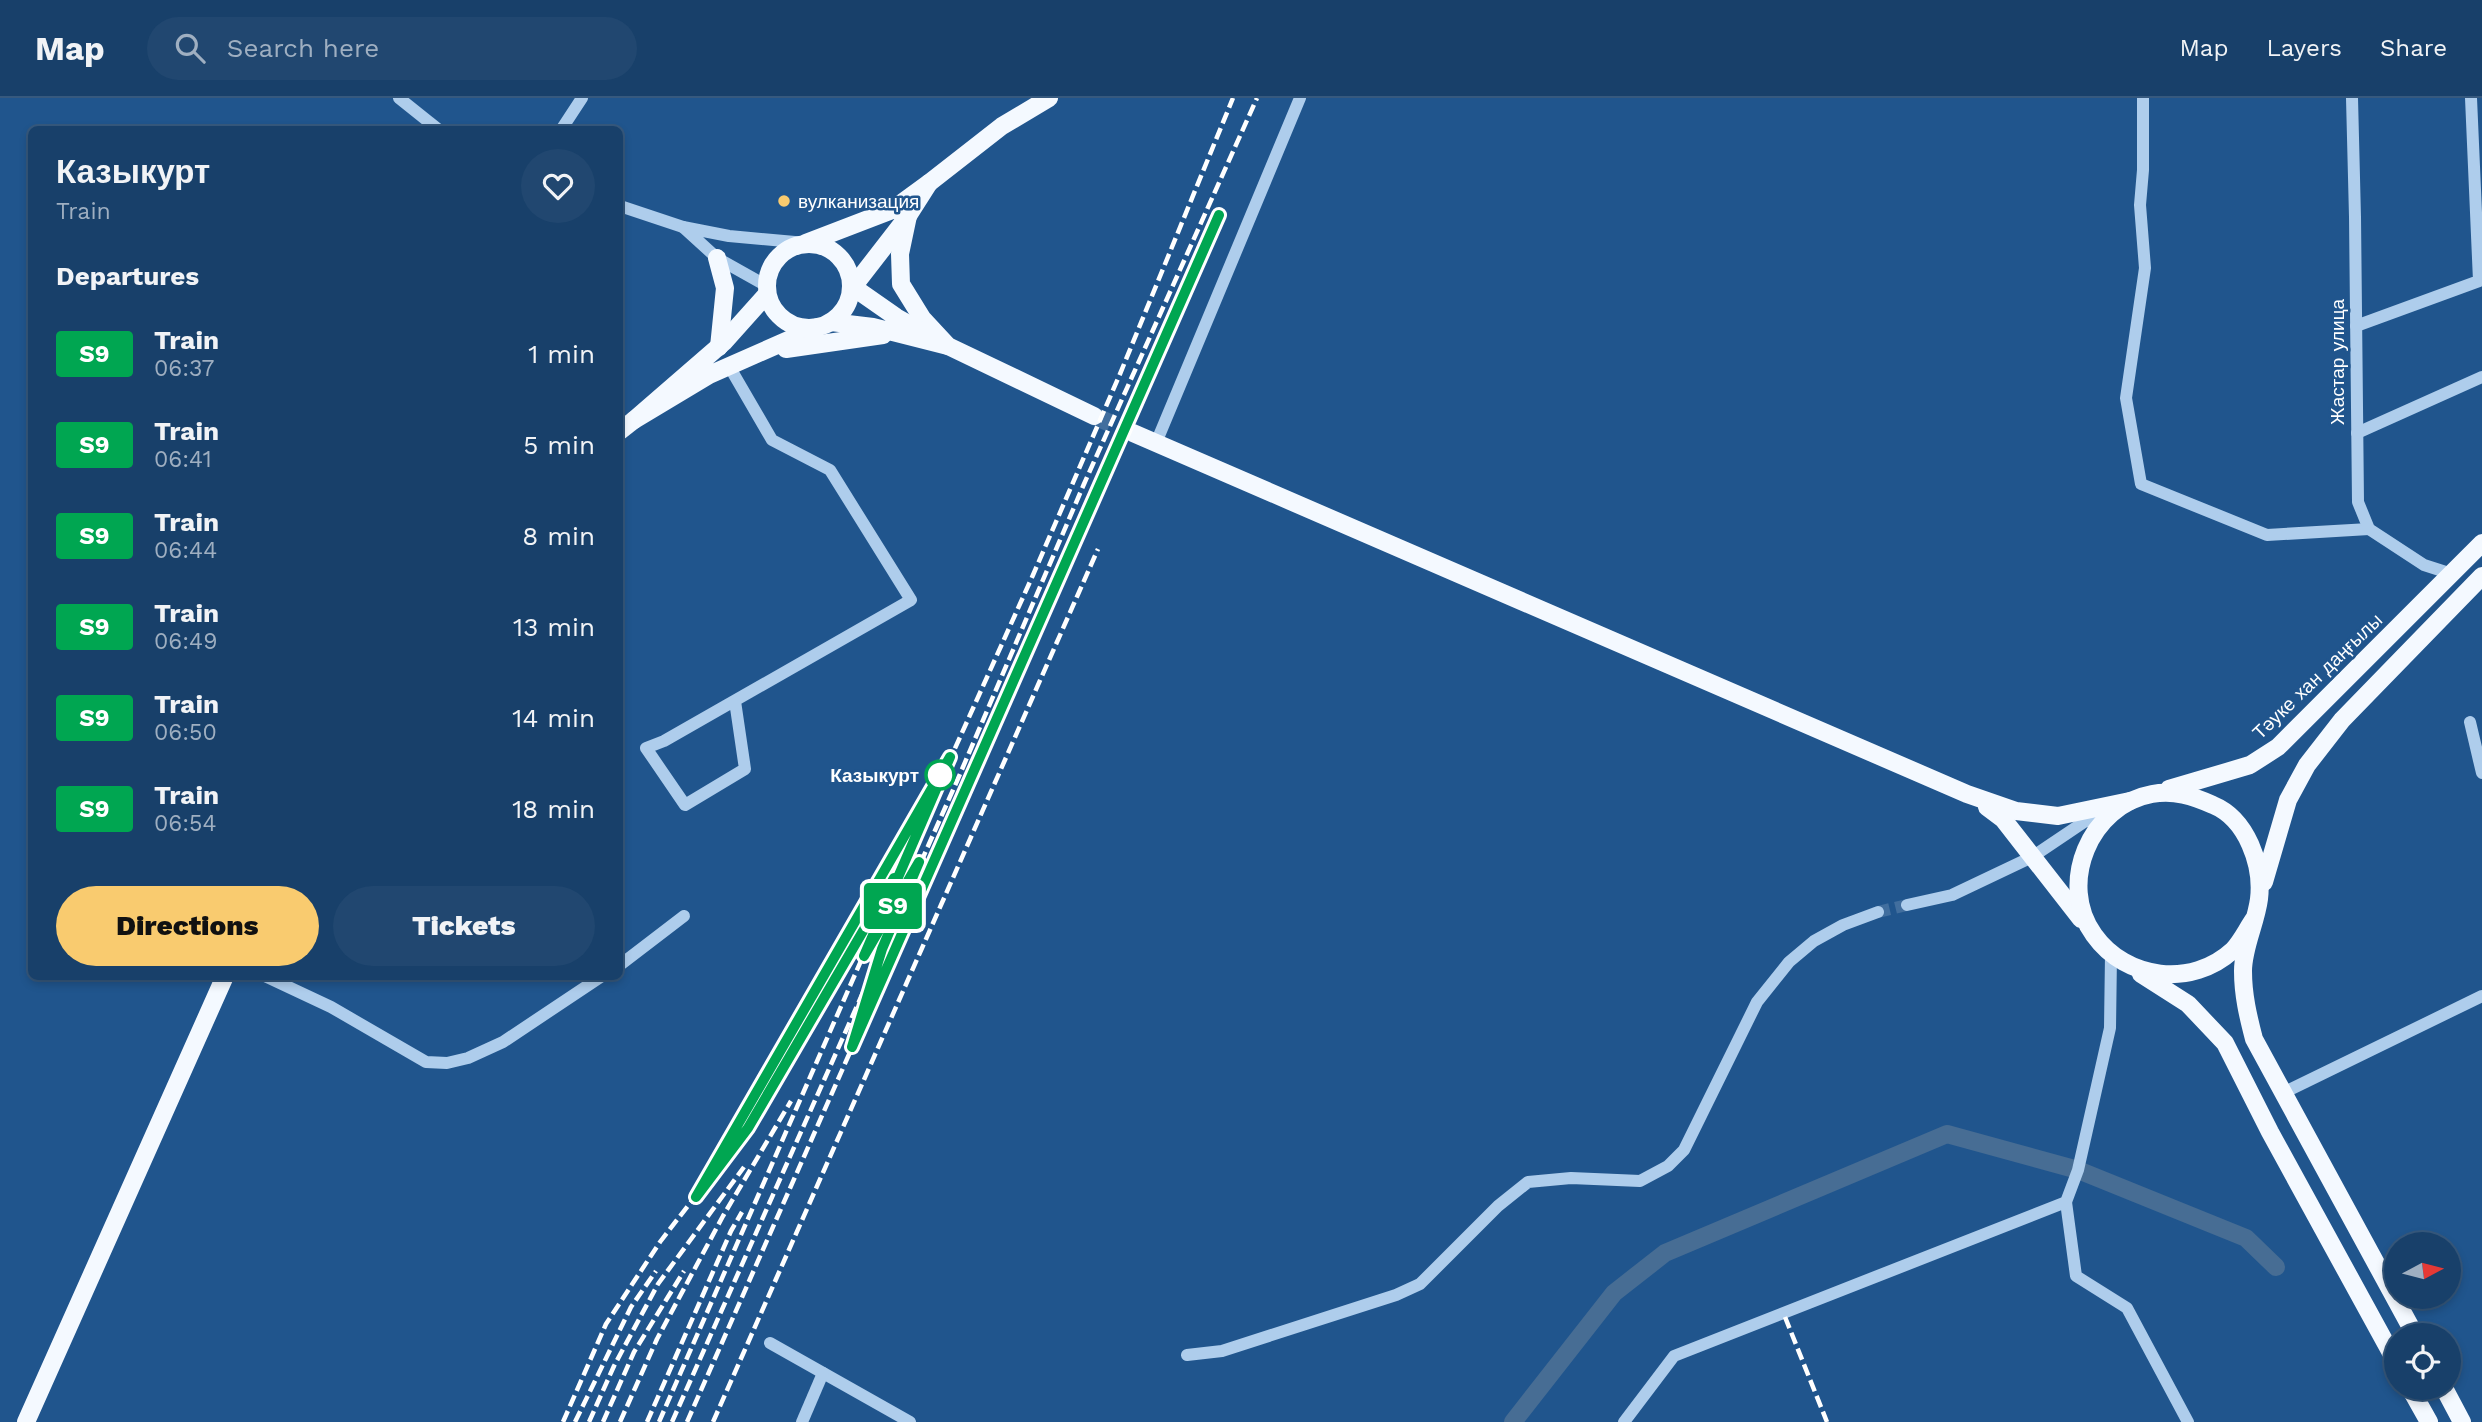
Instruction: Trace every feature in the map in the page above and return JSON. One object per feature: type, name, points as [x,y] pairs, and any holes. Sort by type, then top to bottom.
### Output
[{"type":"main road","points":[[948,346],[873,327],[825,325],[805,328],[792,325],[780,317],[772,306],[767,290],[771,266],[780,254],[792,246],[892,210],[1002,127],[1049,98]]},
{"type":"main road","points":[[627,426],[709,375],[825,325],[841,313],[849,302],[853,287],[908,216],[929,183]]},
{"type":"main road","points":[[908,216],[900,254],[901,284],[922,318],[948,346]]},
{"type":"main road","points":[[806,243],[820,244],[833,250],[844,261],[853,287],[896,317],[948,346],[1094,416]]},
{"type":"main road","points":[[717,258],[725,288],[719,346]]},
{"type":"main road","points":[[627,426],[719,346],[767,290]]},
{"type":"main road","points":[[761,352],[895,334]]},
{"type":"main road","points":[[1133,433],[1967,794],[2016,811],[2058,817],[2122,806],[2153,793],[2188,794],[2220,807],[2244,832],[2258,864],[2259,898]]},
{"type":"main road","name":"Тәуке хан даңғылы","points":[[2153,793],[2250,765],[2278,747],[2482,543]]},
{"type":"main road","points":[[2409,1323],[2254,1039],[2245,1005],[2243,969],[2259,898],[2288,800],[2307,765],[2342,720],[2482,576]]},
{"type":"main road","points":[[2323,701],[2342,720]]},
{"type":"main road","points":[[1967,794],[2003,819],[2111,954],[2188,1004],[2225,1043],[2270,1132],[2384,1340]]},
{"type":"main road","points":[[2092,933],[2080,905],[2078,874],[2087,844],[2104,819],[2122,806]]},
{"type":"main road","points":[[2132,968],[2167,976],[2203,969],[2233,949],[2254,919]]},
{"type":"main road","points":[[26,1422],[223,980]]},
{"type":"main road","points":[[2417,1400],[2429,1422]]},
{"type":"main road","points":[[2450,1400],[2462,1422]]},
{"type":"street","points":[[399,98],[434,126]]},
{"type":"street","points":[[564,126],[582,98]]},
{"type":"street","points":[[1156,443],[1300,98]]},
{"type":"street","points":[[2143,98],[2140,205],[2145,268],[2126,398],[2141,484],[2267,535],[2369,529],[2424,565],[2452,574]]},
{"type":"street","name":"Жастар улица","points":[[2352,98],[2358,502],[2369,529]]},
{"type":"street","points":[[2356,326],[2479,281],[2470,98]]},
{"type":"street","points":[[623,207],[683,227],[729,236],[806,243]]},
{"type":"street","points":[[683,227],[717,258],[767,290]]},
{"type":"street","points":[[729,366],[772,440],[830,470],[911,600],[664,741],[646,748],[685,805],[745,769],[735,701]]},
{"type":"street","points":[[2357,433],[2482,377]]},
{"type":"street","points":[[2470,722],[2482,773]]},
{"type":"street","points":[[1907,905],[1952,895],[2032,857],[2084,822],[2122,806]]},
{"type":"street","points":[[1187,1355],[1222,1352],[1396,1295],[1420,1284],[1498,1206],[1528,1182],[1571,1178],[1640,1181],[1668,1166],[1684,1150],[1757,1002],[1789,962],[1814,941],[1843,925],[1878,912]]},
{"type":"street","points":[[623,963],[684,916]]},
{"type":"street","points":[[2111,954],[2110,1028],[2078,1170],[2066,1202],[2076,1276],[2127,1308],[2188,1422]]},
{"type":"street","points":[[274,980],[331,1007],[426,1062],[447,1063],[468,1058],[503,1042],[596,980]]},
{"type":"street","points":[[2283,1093],[2482,996]]},
{"type":"street","points":[[1624,1422],[1674,1356],[2066,1202]]},
{"type":"street","points":[[770,1343],[910,1422]]},
{"type":"street","points":[[802,1422],[823,1373]]},
{"type":"waterway","points":[[1513,1422],[1614,1293],[1665,1253],[1947,1134],[2078,1170],[2246,1238],[2276,1267]]},
{"type":"tunnel","points":[[1094,416],[1133,433]]},
{"type":"tunnel","points":[[1878,912],[1907,905]]},
{"type":"railway","points":[[563,1422],[606,1324],[660,1242],[748,1128],[907,855],[1120,374],[1233,98]]},
{"type":"railway","points":[[672,1422],[957,781],[1084,484],[1257,98]]},
{"type":"railway","points":[[687,1422],[1219,215]]},
{"type":"railway","points":[[713,1422],[1098,549]]},
{"type":"railway","points":[[726,1145],[911,824]]},
{"type":"railway","points":[[659,1422],[878,922]]},
{"type":"railway","points":[[620,1422],[657,1339],[723,1216],[791,1101]]},
{"type":"railway","points":[[589,1422],[614,1366],[658,1284],[744,1167]]},
{"type":"railway","points":[[647,1422],[731,1231],[742,1212]]},
{"type":"railway","points":[[575,1422],[631,1307],[656,1271]]},
{"type":"railway","points":[[603,1422],[634,1352],[684,1271]]},
{"type":"railway","points":[[1785,1317],[1827,1422]]},
{"type":"train","name":"S9","points":[[894,878],[748,1128],[696,1197],[950,757],[864,956],[919,862],[882,949],[852,1047],[1219,215]]},
{"type":"place","name":"вулканизация","points":[[784,201]]},
{"type":"place","name":"Казыкурт","points":[[940,775]]}]
